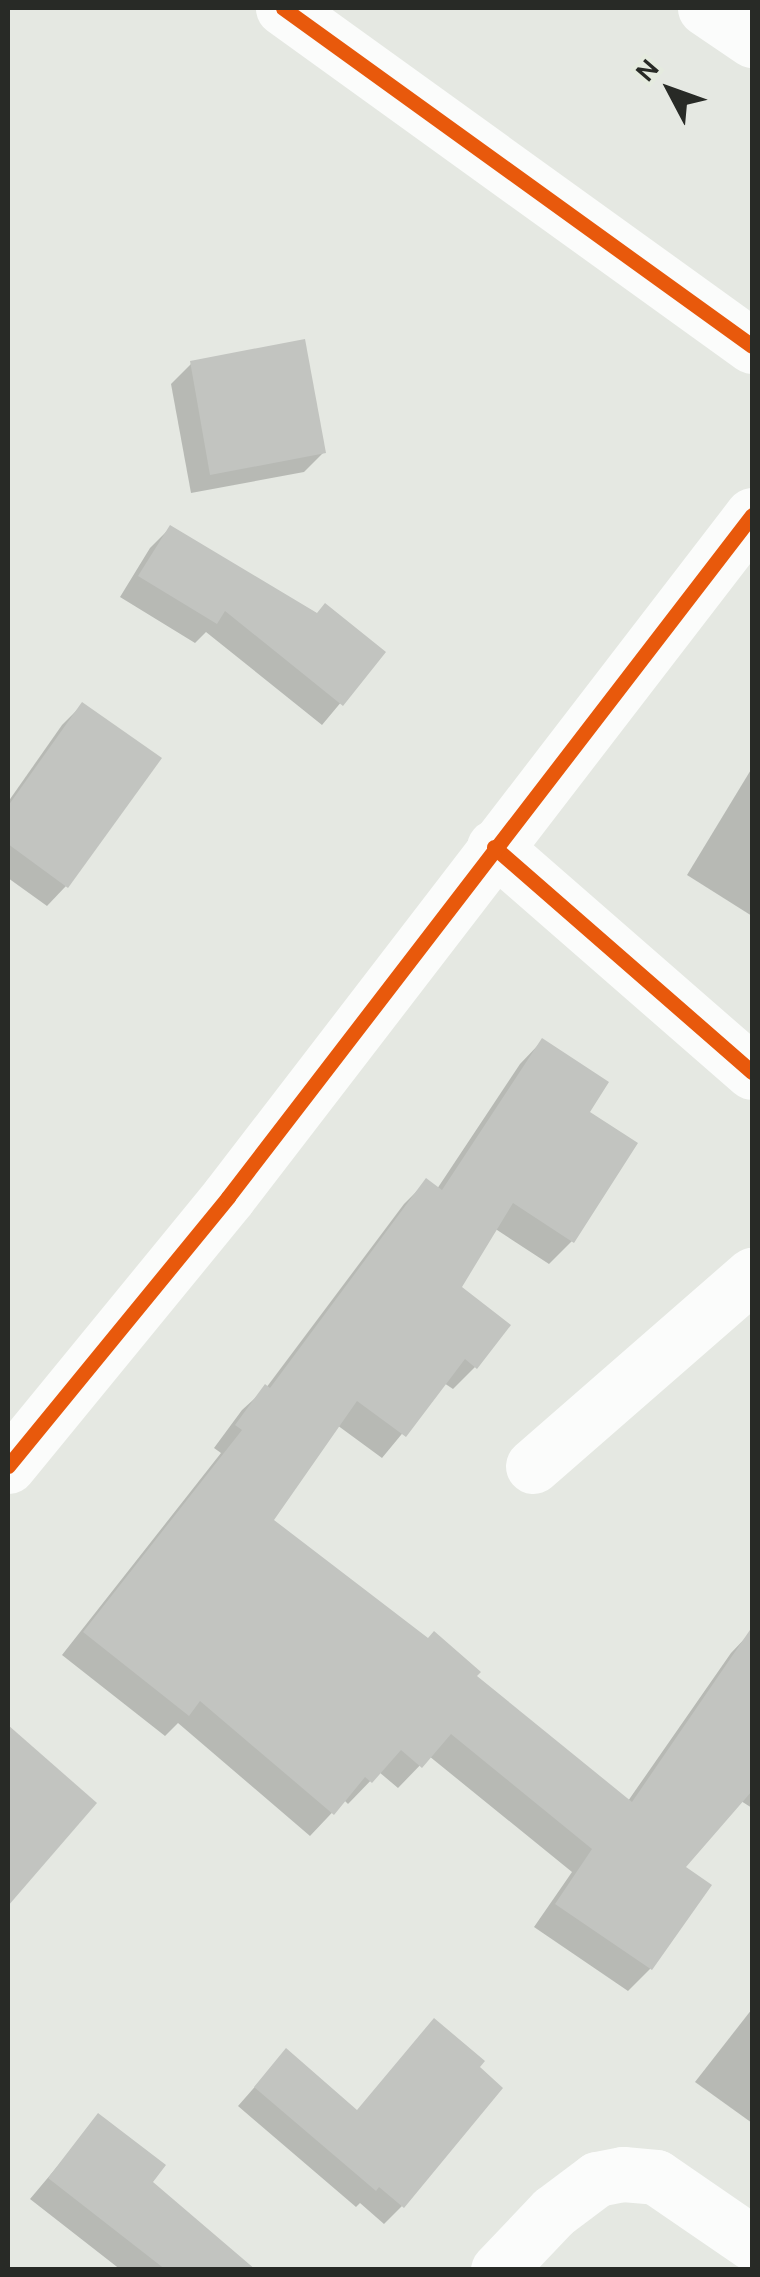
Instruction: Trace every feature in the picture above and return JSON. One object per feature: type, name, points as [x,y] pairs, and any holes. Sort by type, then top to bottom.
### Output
[{"type":"main road","points":[[283,8],[752,346]]},
{"type":"main road","points":[[704,8],[752,40]]},
{"type":"main road","points":[[8,1466],[228,1197],[752,515]]},
{"type":"main road","points":[[494,847],[752,1072]]},
{"type":"main road","points":[[533,1466],[752,1275]]},
{"type":"main road","points":[[498,2270],[553,2212],[597,2179],[623,2174],[656,2177],[752,2243]]},
{"type":"building","points":[[305,339],[326,453],[210,475],[190,361]]},
{"type":"building","points":[[170,525],[317,613],[325,603],[386,652],[343,706],[225,611],[217,624],[138,576]]},
{"type":"building","points":[[82,702],[162,758],[68,888],[8,844],[8,806]]},
{"type":"building","points":[[542,1038],[609,1082],[590,1112],[638,1143],[574,1243],[513,1203],[462,1287],[511,1325],[477,1369],[465,1359],[406,1437],[357,1401],[274,1520],[428,1638],[434,1631],[481,1672],[477,1676],[632,1802],[752,1627],[752,1791],[686,1867],[712,1885],[652,1970],[555,1904],[592,1849],[451,1734],[422,1768],[401,1750],[372,1783],[365,1777],[334,1815],[200,1701],[189,1716],[83,1632],[242,1430],[235,1425],[265,1384],[270,1388],[426,1178],[442,1190]]},
{"type":"building","points":[[8,1725],[97,1803],[8,1906]]},
{"type":"building","points":[[434,2018],[485,2061],[480,2067],[503,2088],[404,2208],[379,2187],[376,2191],[254,2087],[286,2048],[357,2110]]},
{"type":"building","points":[[98,2113],[166,2165],[153,2182],[256,2270],[166,2270],[48,2178]]},
{"type":"cycle path","points":[[283,8],[752,346]]},
{"type":"cycle path","points":[[8,1466],[228,1197],[752,515]]},
{"type":"cycle path","points":[[494,847],[752,1072]]}]
